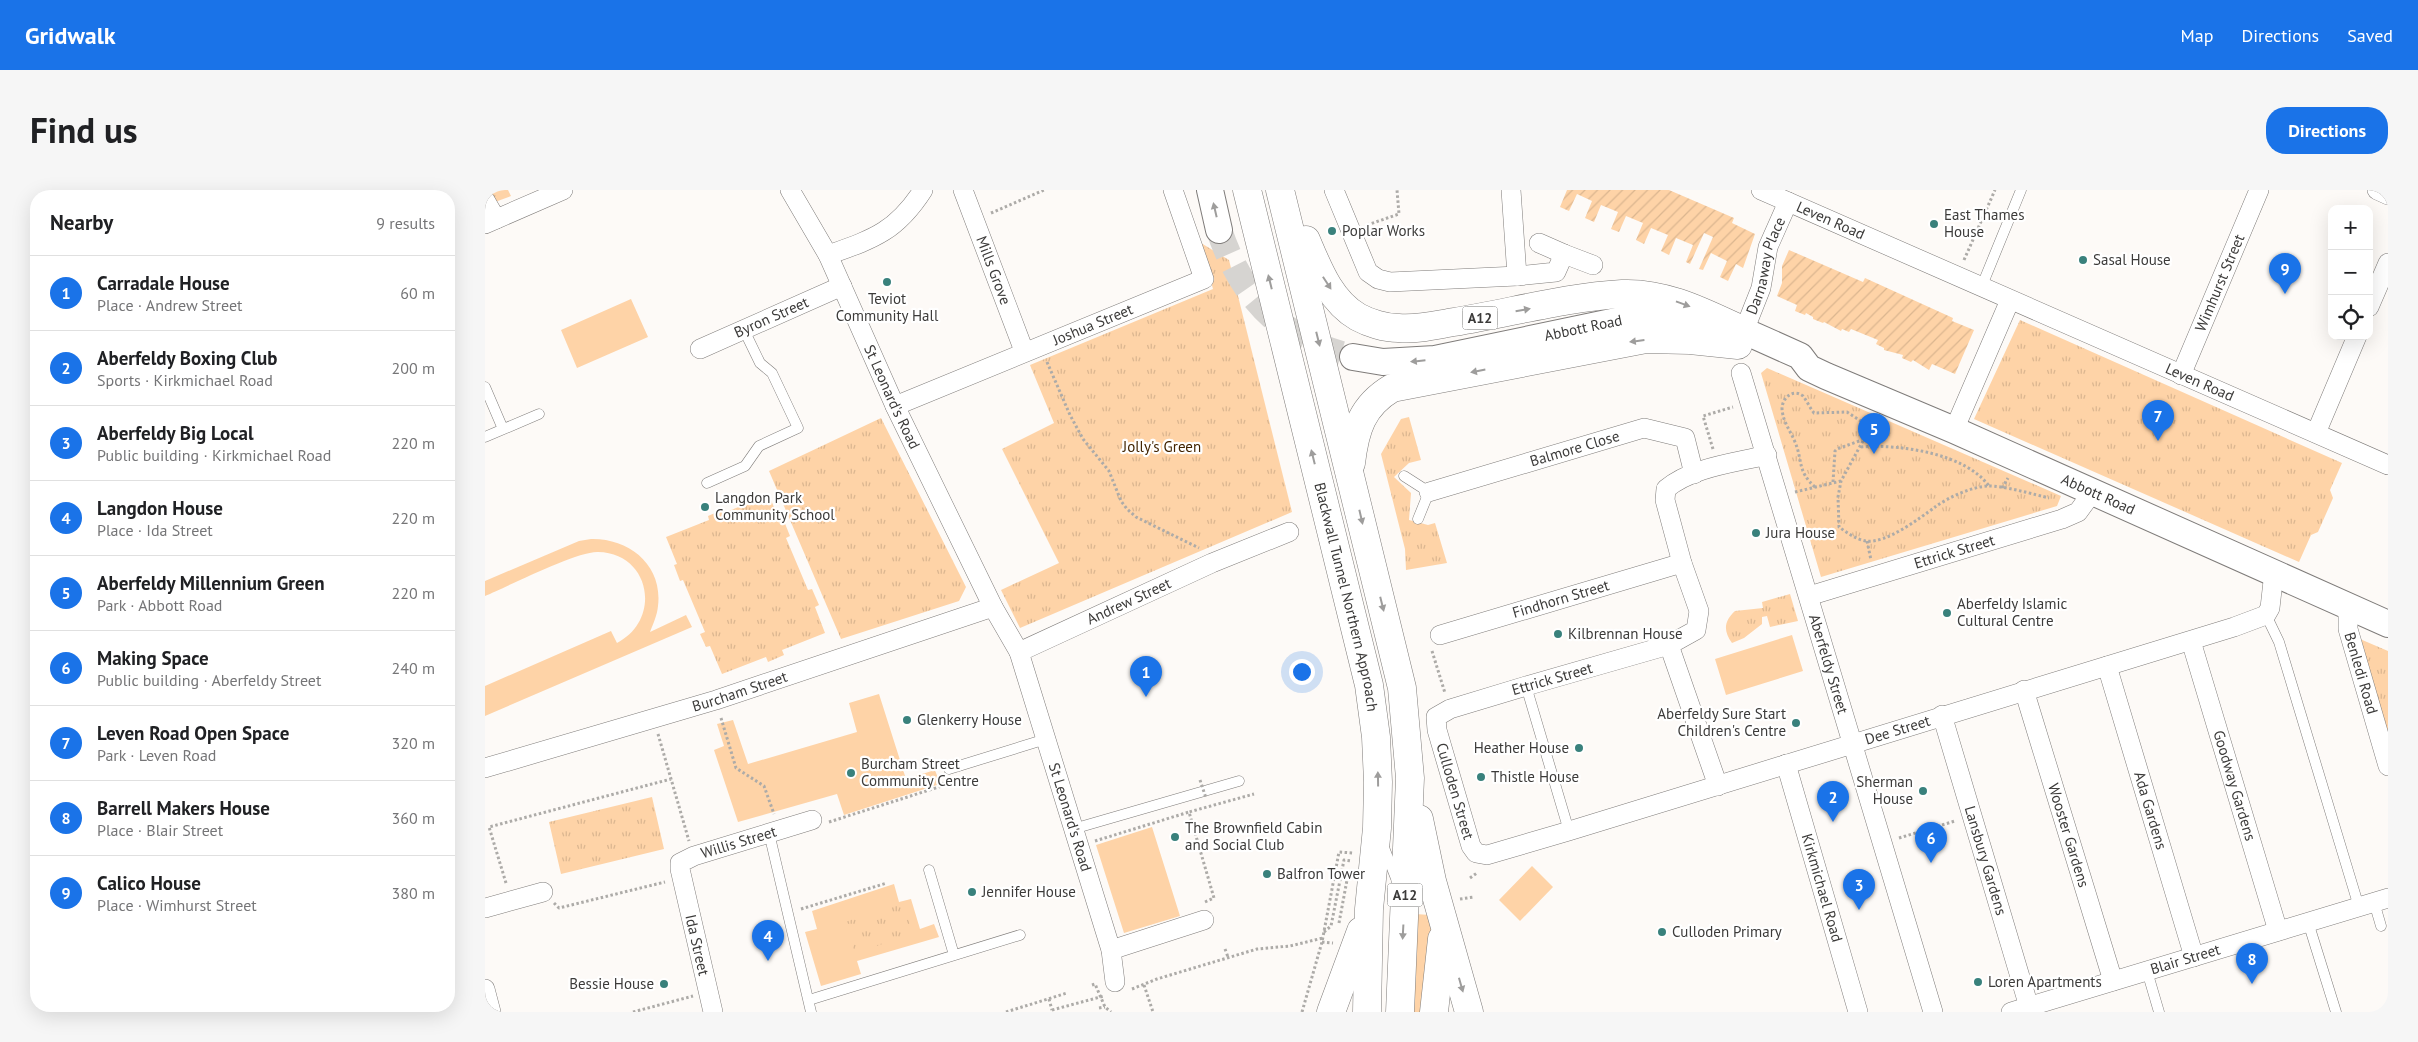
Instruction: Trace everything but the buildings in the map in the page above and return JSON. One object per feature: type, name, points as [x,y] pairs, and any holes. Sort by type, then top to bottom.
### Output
[{"type":"highway","name":"Blackwall Tunnel Northern Approach","points":[[1247,190],[1369,685],[1376,737],[1378,782],[1377,828],[1369,909],[1367,1012]]},
{"type":"highway","name":"A12","points":[[1280,190],[1402,688],[1410,778],[1432,881],[1469,1012]]},
{"type":"highway","name":"A12","points":[[1286,190],[1323,279],[1340,302],[1358,317],[1383,326],[1415,328],[1623,294],[1660,297],[1682,303],[1741,338]]},
{"type":"highway","name":"A12","points":[[1351,477],[1355,442],[1363,414],[1370,404],[1392,388],[1646,339],[1741,338]]},
{"type":"highway","name":"A12","points":[[1400,1012],[1410,778]]},
{"type":"highway","name":"A12","points":[[1331,1012],[1369,909]]},
{"type":"highway","points":[[1434,1012],[1444,925]]},
{"type":"main road","points":[[1210,190],[1219,230]]},
{"type":"main road","name":"Abbott Road","points":[[1353,357],[1383,362],[1435,359],[1626,318],[1671,322],[1697,333],[1741,338],[1801,356],[1809,368],[1954,430],[2085,502],[2274,572],[2388,624]]},
{"type":"street","points":[[485,200],[490,222],[563,190]]},
{"type":"street","name":"St Leonard's Road","points":[[790,190],[828,255],[895,406],[993,607]]},
{"type":"street","points":[[828,255],[873,239],[888,230],[903,218],[923,190]]},
{"type":"street","name":"Mills Grove","points":[[963,190],[974,220],[1032,348]]},
{"type":"street","name":"Joshua Street","points":[[895,406],[1032,348],[1204,279],[1173,190]]},
{"type":"street","points":[[1334,190],[1368,272],[1378,279],[1390,282],[1517,276],[1556,272],[1564,254]]},
{"type":"street","points":[[1511,190],[1517,276]]},
{"type":"street","name":"Leven Road","points":[[1761,190],[2388,465]]},
{"type":"street","name":"Wimhurst Street","points":[[2181,375],[2259,190]]},
{"type":"street","points":[[2377,190],[2388,195]]},
{"type":"street","name":"Darnaway Place","points":[[1741,338],[1761,288],[1768,247],[1788,202]]},
{"type":"street","points":[[1539,243],[1593,265]]},
{"type":"street","points":[[2373,298],[2388,263]]},
{"type":"street","name":"Byron Street","points":[[700,349],[841,286]]},
{"type":"street","points":[[1954,430],[2011,300]]},
{"type":"street","points":[[2316,433],[2355,340]]},
{"type":"street","name":"Aberfeldy Street","points":[[1741,373],[1884,843],[1933,1012]]},
{"type":"street","name":"Balmore Close","points":[[1429,492],[1644,428],[1685,438],[1694,474]]},
{"type":"street","points":[[1682,563],[1665,500],[1666,489],[1673,483],[1694,474],[1767,455]]},
{"type":"street","name":"Ettrick Street","points":[[1809,596],[2062,519],[2085,502]]},
{"type":"street","name":"Andrew Street","points":[[1019,652],[1212,563],[1289,532]]},
{"type":"street","name":"Ettrick Street","points":[[1436,717],[1450,709],[1669,645],[1696,630],[1699,611],[1682,563]]},
{"type":"street","name":"Findhorn Street","points":[[1435,641],[1682,563]]},
{"type":"street","points":[[2267,615],[2271,608],[2274,572]]},
{"type":"street","points":[[993,607],[1019,652]]},
{"type":"street","name":"Burcham Street","points":[[485,768],[716,700],[993,607]]},
{"type":"street","name":"Benledi Road","points":[[2348,607],[2348,629],[2388,766]]},
{"type":"street","name":"Dee Street","points":[[1487,855],[1569,832],[1942,715],[2191,641],[2267,615]]},
{"type":"street","name":"Goodway Gardens","points":[[2191,641],[2278,931]]},
{"type":"street","points":[[1669,645],[1718,786]]},
{"type":"street","name":"St Leonard's Road","points":[[1019,652],[1121,986]]},
{"type":"street","name":"Ada Gardens","points":[[2107,666],[2194,956]]},
{"type":"street","name":"Wooster Gardens","points":[[2024,690],[2113,981]]},
{"type":"street","name":"Lansbury Gardens","points":[[1942,715],[2029,1006]]},
{"type":"street","name":"Culloden Street","points":[[1436,717],[1437,730],[1471,846],[1476,853],[1487,855]]},
{"type":"street","name":"Kirkmichael Road","points":[[1787,764],[1858,1012]]},
{"type":"street","name":"Willis Street","points":[[682,877],[681,863],[694,856],[812,820]]},
{"type":"street","name":"Ida Street","points":[[682,877],[713,1012]]},
{"type":"street","points":[[485,908],[543,892]]},
{"type":"street","name":"Blair Street","points":[[2011,1012],[2373,902]]},
{"type":"street","points":[[1111,950],[1204,920]]},
{"type":"street","points":[[485,990],[491,1012]]},
{"type":"lane","points":[[1981,288],[2021,190]]},
{"type":"lane","points":[[707,483],[745,466],[759,446],[798,428],[773,373],[760,363],[744,330]]},
{"type":"lane","points":[[485,387],[503,429]]},
{"type":"lane","points":[[485,437],[539,414]]},
{"type":"lane","points":[[1404,476],[1429,492],[1418,519]]},
{"type":"lane","points":[[2267,615],[2279,642],[2381,926]]},
{"type":"lane","points":[[1526,686],[1569,832]]},
{"type":"lane","points":[[949,769],[1046,739]]},
{"type":"lane","points":[[1076,838],[1239,781]]},
{"type":"lane","points":[[1377,828],[1405,901]]},
{"type":"lane","points":[[774,832],[788,913],[811,1012]]},
{"type":"lane","points":[[929,870],[954,955]]},
{"type":"lane","points":[[2308,922],[2336,1012]]},
{"type":"lane","points":[[809,1000],[1020,935]]},
{"type":"lane","points":[[2147,971],[2159,1012]]},
{"type":"path","points":[[974,220],[1044,190]]},
{"type":"path","points":[[1350,230],[1399,214],[1397,190]]},
{"type":"path","points":[[1956,276],[1995,190]]},
{"type":"path","points":[[1032,348],[1083,439],[1109,471],[1121,501],[1127,509],[1136,517],[1203,550],[1212,563]]},
{"type":"path","points":[[1815,487],[1801,471],[1795,442],[1783,417],[1782,406],[1784,398],[1789,395],[1799,394],[1805,398],[1814,413],[1847,412],[1870,427]]},
{"type":"path","points":[[1703,416],[1750,402]]},
{"type":"path","points":[[1886,402],[1863,439],[1861,447],[1849,463],[1841,481],[1838,497],[1839,527],[1867,541],[1882,538],[1914,523],[1935,506],[1954,496],[1989,486],[2047,498],[2085,502]]},
{"type":"path","points":[[1833,482],[1835,451],[1863,439]]},
{"type":"path","points":[[1861,447],[1913,448],[1940,457],[1982,476],[1989,486]]},
{"type":"path","points":[[1779,497],[1841,481]]},
{"type":"path","points":[[1435,641],[1445,691]]},
{"type":"path","points":[[716,700],[735,768],[765,786],[774,832]]},
{"type":"path","points":[[653,719],[694,856]]},
{"type":"path","points":[[812,820],[821,825],[942,786],[949,769]]},
{"type":"path","points":[[511,901],[489,827],[671,779]]},
{"type":"path","points":[[1200,780],[1205,798]]},
{"type":"path","points":[[1076,838],[1189,812],[1254,794]]},
{"type":"path","points":[[1189,812],[1214,898],[1201,904],[1204,920]]},
{"type":"path","points":[[1884,843],[1972,816]]},
{"type":"path","points":[[1302,1012],[1323,940],[1339,852],[1373,856]]},
{"type":"path","points":[[1324,933],[1331,926],[1344,860],[1351,862],[1338,926]]},
{"type":"path","points":[[543,892],[559,908],[682,877]]},
{"type":"path","points":[[788,913],[887,883]]},
{"type":"path","points":[[1464,899],[1473,897]]},
{"type":"path","points":[[1121,986],[1144,985],[1157,979],[1257,949],[1323,940],[1333,944],[1333,942]]},
{"type":"path","points":[[1225,949],[1228,958]]},
{"type":"path","points":[[1092,985],[1095,984],[1105,1006],[1111,1012]]},
{"type":"path","points":[[1144,985],[1153,1012]]},
{"type":"path","points":[[633,1012],[708,992]]},
{"type":"path","points":[[1006,1012],[1067,993]]},
{"type":"path","points":[[1049,999],[1053,1011],[1100,997]]},
{"type":"path","points":[[1099,1008],[1105,1006]]},
{"type":"green space","points":[[485,190],[508,190],[511,196],[495,202],[489,191],[485,192]]},
{"type":"green space","points":[[1567,190],[1669,190],[1734,218],[1732,223],[1755,234],[1743,268],[1736,264],[1728,281],[1720,277],[1727,261],[1711,253],[1703,270],[1699,269],[1713,237],[1704,233],[1690,264],[1686,262],[1693,245],[1676,238],[1669,255],[1661,251],[1668,235],[1651,228],[1644,244],[1636,240],[1643,223],[1626,216],[1619,232],[1611,229],[1618,212],[1601,205],[1594,222],[1585,218],[1592,201],[1577,194],[1569,211],[1560,207]]},
{"type":"green space","name":"Jolly's Green","points":[[1201,243],[1229,260],[1292,512],[1020,628],[1001,590],[1059,563],[1002,449],[1054,423],[1030,365],[1213,289]]},
{"type":"green space","points":[[1789,250],[1863,282],[1865,278],[1953,318],[1952,321],[1974,330],[1955,374],[1932,364],[1929,370],[1913,360],[1911,362],[1902,358],[1903,355],[1884,350],[1884,348],[1876,344],[1878,340],[1851,329],[1849,332],[1842,329],[1841,331],[1824,322],[1813,319],[1813,317],[1806,313],[1805,315],[1795,311],[1797,305],[1777,296],[1782,283],[1782,266]]},
{"type":"green space","points":[[631,299],[648,337],[577,368],[561,330]]},
{"type":"green space","points":[[2020,320],[2342,463],[2330,490],[2333,498],[2318,532],[2311,535],[2299,562],[1974,419]]},
{"type":"green space","points":[[1767,368],[2061,496],[2057,506],[1821,577],[1761,373]]},
{"type":"green space","points":[[1409,417],[1421,460],[1409,463],[1394,477],[1411,493],[1409,520],[1428,525],[1435,523],[1447,563],[1406,570],[1405,549],[1381,454],[1401,419]]},
{"type":"green space","points":[[881,418],[966,587],[959,601],[841,639],[769,471]]},
{"type":"green space","points":[[769,495],[780,522],[784,521],[790,536],[786,538],[808,590],[812,589],[819,605],[815,607],[825,633],[782,650],[784,655],[768,662],[766,657],[722,674],[710,646],[706,647],[700,634],[705,632],[683,580],[680,581],[674,565],[677,564],[666,537],[709,520],[708,516],[724,509],[726,512]]},
{"type":"green space","points":[[591,539],[618,543],[641,557],[649,567],[655,578],[658,591],[658,606],[650,632],[686,615],[692,627],[485,716],[485,686],[611,631],[617,643],[631,633],[640,619],[645,604],[644,589],[639,575],[630,563],[616,555],[598,552],[588,553],[559,563],[485,596],[485,581],[579,541]]},
{"type":"green space","points":[[1790,594],[1798,621],[1770,627],[1767,616],[1762,617],[1762,624],[1744,638],[1732,643],[1727,634],[1726,626],[1735,611],[1763,608],[1762,602]]},
{"type":"green space","points":[[1792,635],[1803,671],[1726,695],[1715,659]]},
{"type":"green space","points":[[2360,639],[2388,651],[2388,735]]},
{"type":"green space","points":[[879,694],[906,779],[935,770],[940,784],[844,815],[837,794],[738,822],[714,750],[724,746],[717,724],[733,720],[748,764],[857,732],[849,703]]},
{"type":"green space","points":[[652,797],[664,849],[561,874],[549,822]]},
{"type":"green space","points":[[1152,827],[1180,916],[1124,933],[1096,845]]},
{"type":"green space","points":[[1532,866],[1553,887],[1520,921],[1499,900]]},
{"type":"green space","points":[[894,884],[899,902],[911,899],[920,929],[934,924],[939,937],[857,961],[861,974],[821,986],[805,932],[817,929],[812,911]]},
{"type":"green space","points":[[903,903],[913,934],[855,953],[845,922]]},
{"type":"green space","points":[[1415,914],[1430,915],[1432,928],[1426,1012],[1412,1012]]},
{"type":"tunnel","points":[[1219,230],[1228,254],[1240,276],[1253,296],[1268,313],[1305,340],[1353,357]]},
{"type":"place","name":"East Thames House","points":[[1934,224]]},
{"type":"place","name":"Poplar Works","points":[[1332,231]]},
{"type":"place","name":"Sasal House","points":[[2083,260]]},
{"type":"place","name":"Teviot Community Hall","points":[[887,282]]},
{"type":"place","name":"Calico House","points":[[2285,294]]},
{"type":"place","name":"Leven Road Open Space","points":[[2158,441]]},
{"type":"place","name":"Aberfeldy Millennium Green","points":[[1874,454]]},
{"type":"place","name":"Langdon Park Community School","points":[[705,507]]},
{"type":"place","name":"Jura House","points":[[1756,533]]},
{"type":"place","name":"Aberfeldy Islamic Cultural Centre","points":[[1947,613]]},
{"type":"place","name":"Kilbrennan House","points":[[1558,634]]},
{"type":"place","name":"Carradale House","points":[[1146,697]]},
{"type":"place","name":"Glenkerry House","points":[[907,720]]},
{"type":"place","name":"Aberfeldy Sure Start Children's Centre","points":[[1796,723]]},
{"type":"place","name":"Heather House","points":[[1579,748]]},
{"type":"place","name":"Burcham Street Community Centre","points":[[851,773]]},
{"type":"place","name":"Thistle House","points":[[1481,777]]},
{"type":"place","name":"Sherman House","points":[[1923,791]]},
{"type":"place","name":"Aberfeldy Boxing Club","points":[[1833,822]]},
{"type":"place","name":"The Brownfield Cabin and Social Club","points":[[1175,837]]},
{"type":"place","name":"Making Space","points":[[1931,863]]},
{"type":"place","name":"Balfron Tower","points":[[1267,874]]},
{"type":"place","name":"Jennifer House","points":[[972,892]]},
{"type":"place","name":"Aberfeldy Big Local","points":[[1859,910]]},
{"type":"place","name":"Culloden Primary","points":[[1662,932]]},
{"type":"place","name":"Langdon House","points":[[768,961]]},
{"type":"place","name":"Loren Apartments","points":[[1978,982]]},
{"type":"place","name":"Bessie House","points":[[664,984]]},
{"type":"place","name":"Barrell Makers House","points":[[2252,984]]}]
